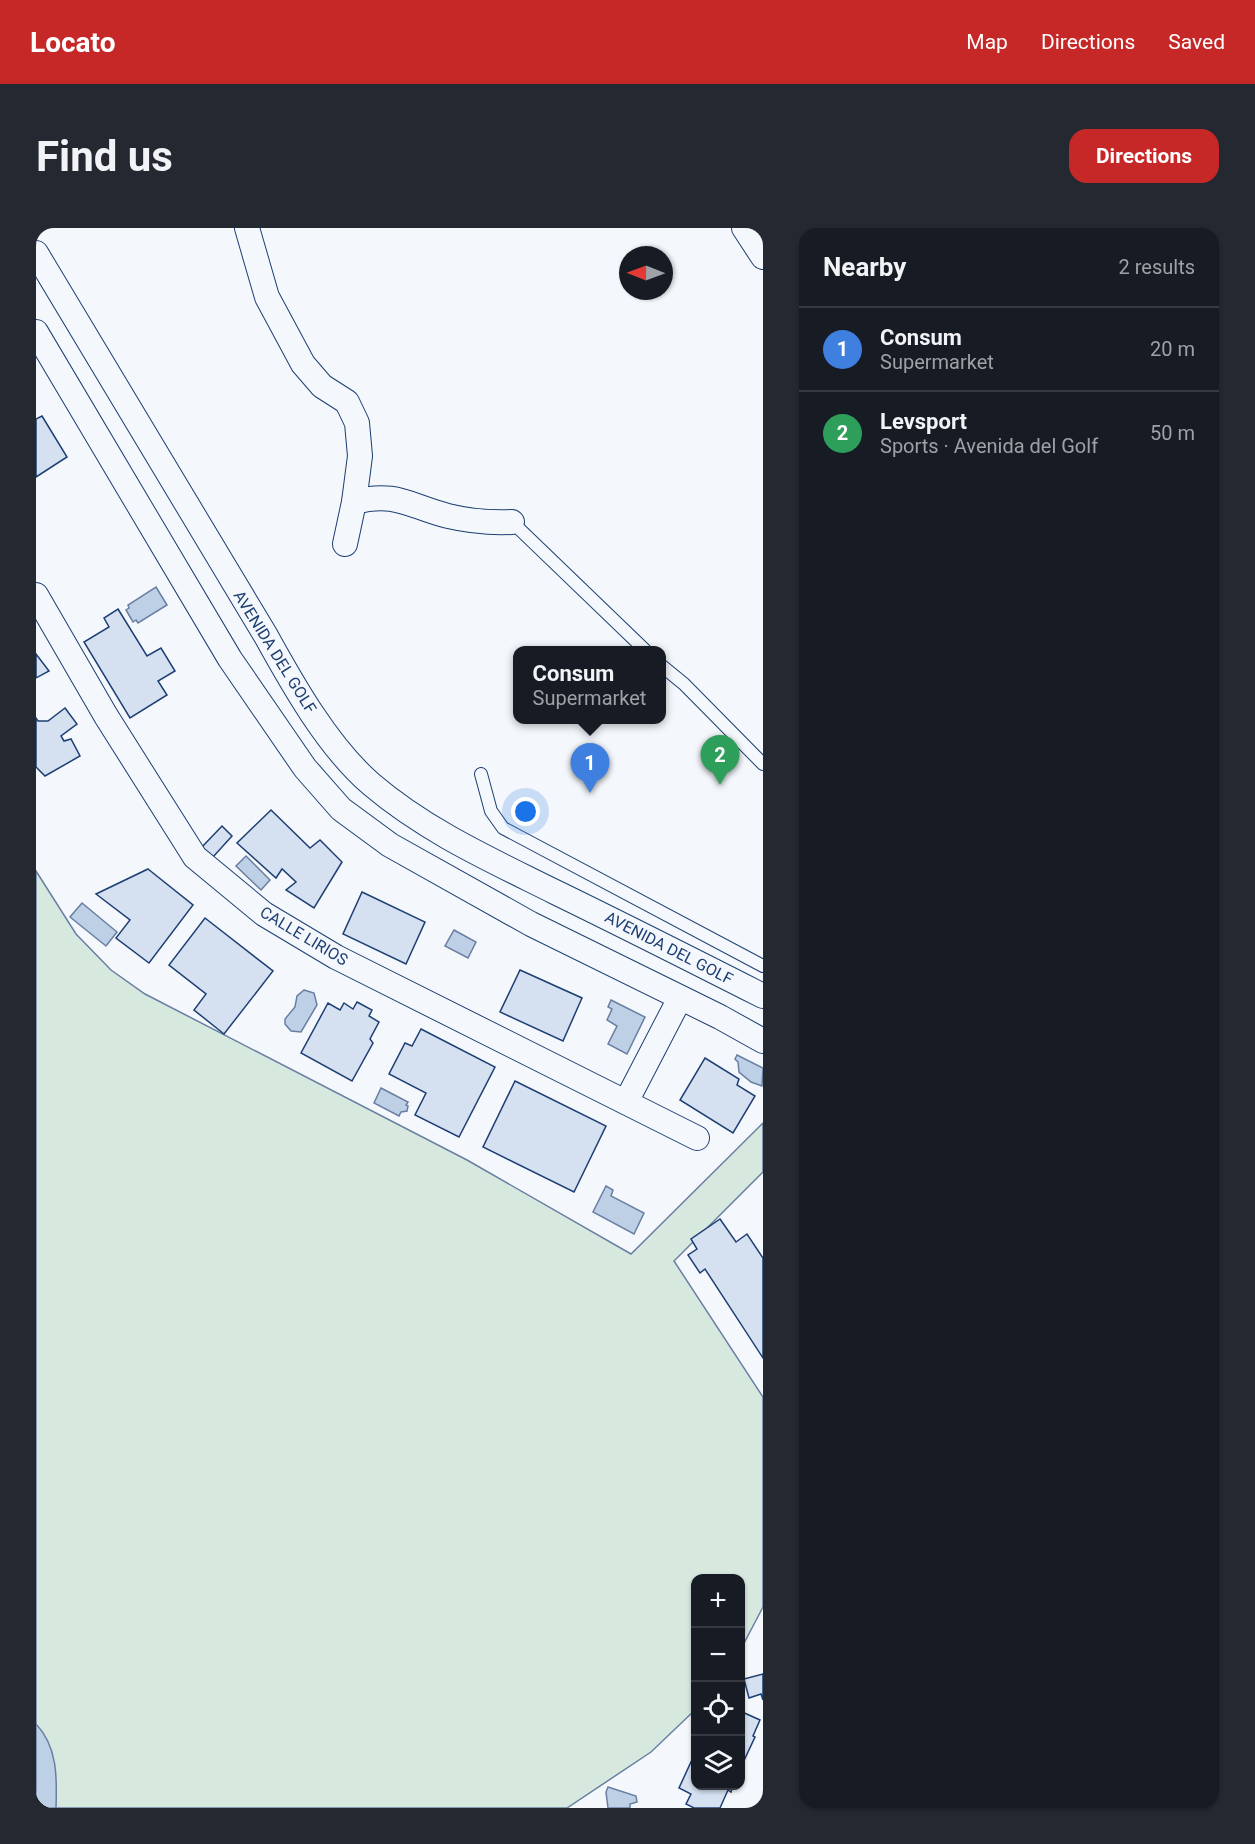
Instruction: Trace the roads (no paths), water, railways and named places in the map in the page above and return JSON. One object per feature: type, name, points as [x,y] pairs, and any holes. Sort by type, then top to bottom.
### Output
[{"type":"street","points":[[247,228],[267,297],[303,364],[322,386],[347,402],[357,423],[360,456],[354,502],[345,544]]},
{"type":"street","points":[[744,228],[763,257]]},
{"type":"street","name":"AVENIDA DEL GOLF","points":[[36,253],[299,696],[341,751],[370,783],[409,812],[471,851],[763,996]]},
{"type":"street","points":[[36,332],[230,659],[305,768],[341,810],[390,845],[521,919],[763,1041]]},
{"type":"street","points":[[354,502],[382,497],[481,522],[506,516]]},
{"type":"street","name":"CALLE LIRIOS","points":[[36,595],[106,716],[195,857],[264,914],[336,957],[697,1138]]},
{"type":"street","points":[[626,1102],[680,998]]},
{"type":"lane","points":[[506,516],[640,646]]},
{"type":"lane","points":[[666,669],[684,684],[763,764]]},
{"type":"lane","points":[[481,774],[491,811],[503,828],[763,966]]},
{"type":"water","points":[[156,587],[167,605],[138,623],[136,620],[133,622],[126,610],[129,608],[128,605]]},
{"type":"water","points":[[246,856],[270,880],[261,890],[236,866]]},
{"type":"water","points":[[82,903],[117,932],[106,946],[70,917]]},
{"type":"water","points":[[454,930],[476,942],[468,958],[445,946]]},
{"type":"water","points":[[304,990],[314,993],[317,1005],[301,1032],[291,1031],[285,1024],[285,1019],[295,1007],[297,996]]},
{"type":"water","points":[[611,1000],[645,1017],[627,1054],[608,1044],[617,1026],[607,1020],[612,1009],[608,1007]]},
{"type":"water","points":[[737,1055],[763,1068],[762,1086],[751,1082],[739,1072],[738,1062],[735,1059]]},
{"type":"water","points":[[381,1088],[408,1102],[407,1111],[401,1112],[399,1116],[374,1103]]},
{"type":"water","points":[[606,1186],[613,1190],[611,1196],[644,1213],[634,1234],[593,1212]]},
{"type":"water","points":[[36,1724],[49,1743],[55,1764],[56,1808],[36,1808]]},
{"type":"water","points":[[608,1787],[636,1796],[637,1802],[630,1804],[630,1808],[608,1808],[606,1792]]},
{"type":"place","name":"Levsport","points":[[720,785]]},
{"type":"place","name":"Consum","points":[[590,793]]}]
